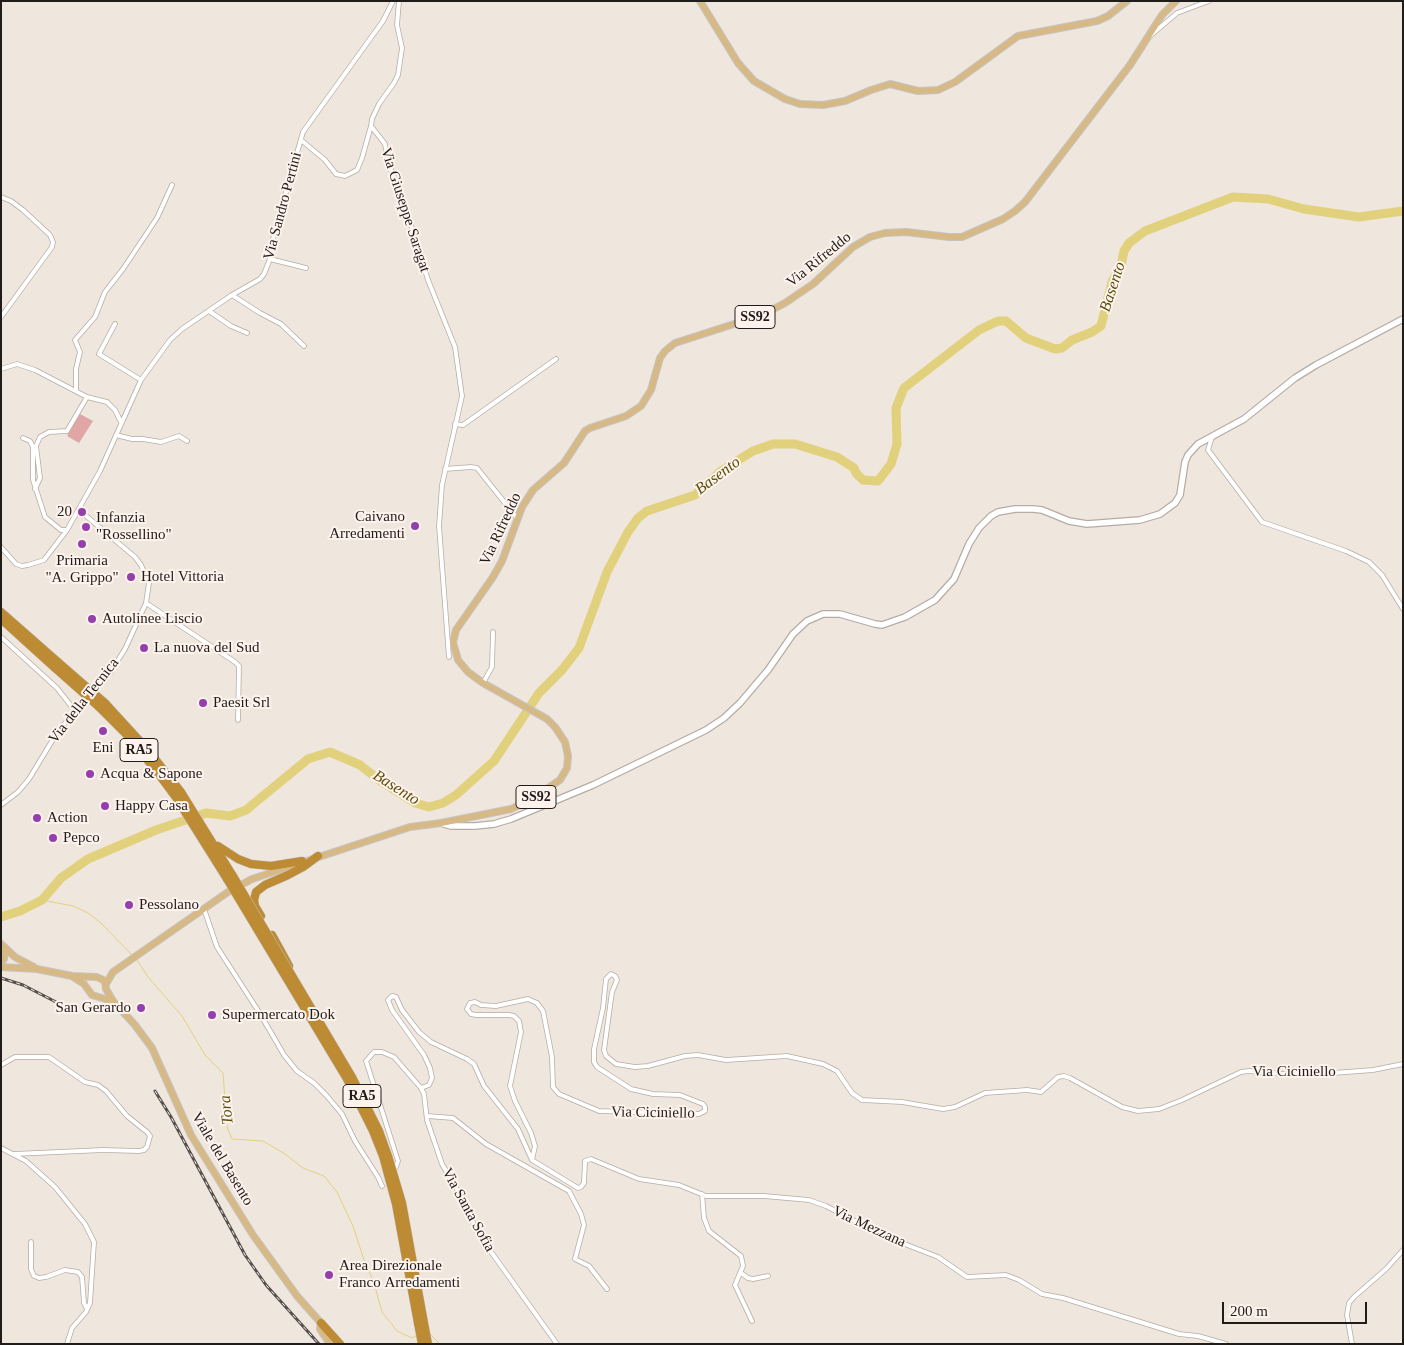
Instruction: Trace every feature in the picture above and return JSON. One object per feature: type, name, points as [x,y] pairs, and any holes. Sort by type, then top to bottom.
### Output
[{"type":"highway","name":"RA5","points":[[1,612],[148,750],[178,794],[295,980],[370,1110],[388,1156],[402,1204],[428,1344]]},
{"type":"highway","name":"RA5","points":[[1,619],[57,665]]},
{"type":"highway","points":[[205,837],[238,860],[251,864],[271,866],[302,861]]},
{"type":"highway","points":[[295,980],[285,957],[255,906],[255,895],[265,885],[288,875],[318,856]]},
{"type":"highway","name":"RA5","points":[[230,878],[347,1079],[373,1131],[383,1156],[396,1204],[421,1342]]},
{"type":"highway","points":[[320,1323],[340,1344]]},
{"type":"main road","points":[[700,1],[738,63],[754,81],[785,100],[800,104],[823,105],[845,101],[890,84],[918,90],[938,90],[955,82],[1018,36],[1097,21],[1118,10],[1127,1]]},
{"type":"main road","name":"Via Rifreddo","points":[[318,856],[410,826],[441,823],[512,809],[542,793],[560,780],[568,764],[567,749],[562,736],[547,719],[483,683],[468,672],[458,660],[454,651],[454,636],[459,624],[493,577],[502,561],[517,518],[533,490],[564,464],[585,431],[626,416],[641,406],[651,390],[660,358],[671,345],[762,315],[779,307],[813,284],[849,250],[870,237],[885,233],[906,232],[962,237],[1003,219],[1015,211],[1094,112],[1148,39],[1162,15],[1176,1]]},
{"type":"main road","points":[[441,823],[451,826],[475,826],[494,824],[511,819],[593,785],[706,730],[724,718],[740,703],[800,627],[814,616],[831,614],[850,616],[882,625],[905,617],[935,600],[954,579],[968,544],[979,528],[998,512],[1015,509],[1042,510],[1069,521],[1088,524],[1140,520],[1160,514],[1175,503],[1180,495],[1185,462],[1188,455],[1198,444],[1244,419],[1295,378],[1316,365],[1403,319]]},
{"type":"main road","name":"SS92","points":[[106,986],[114,972],[126,962],[244,883],[318,856]]},
{"type":"main road","points":[[1,962],[4,958],[3,946]]},
{"type":"main road","points":[[3,946],[15,957],[37,969]]},
{"type":"main road","points":[[1,968],[37,969],[72,976],[96,977],[104,981],[113,1001]]},
{"type":"main road","name":"SS92","points":[[96,977],[114,972]]},
{"type":"main road","points":[[72,976],[87,988],[92,995],[113,1001]]},
{"type":"main road","points":[[87,988],[88,982],[96,977]]},
{"type":"main road","points":[[97,996],[103,993],[106,986]]},
{"type":"main road","name":"Viale del Basento","points":[[113,1001],[135,1024],[152,1048],[191,1134],[253,1235],[297,1296],[320,1323],[320,1329],[330,1344]]},
{"type":"street","name":"Via Sandro Pertini","points":[[67,530],[100,472],[141,380],[174,335],[232,295],[260,279],[270,259],[274,234],[303,132],[382,21],[393,1]]},
{"type":"street","points":[[301,140],[324,160],[336,174],[345,176],[356,170],[362,158],[372,119],[398,74],[402,48],[397,24],[399,1]]},
{"type":"street","points":[[1148,39],[1177,13],[1209,1]]},
{"type":"street","name":"Via Giuseppe Saragat","points":[[371,126],[385,144],[389,166],[404,198],[428,280],[455,347],[462,396],[442,485],[439,526],[450,657]]},
{"type":"street","points":[[76,391],[76,369],[80,352],[75,340],[95,317],[105,292],[123,269],[157,218],[172,185]]},
{"type":"street","points":[[1,196],[23,210],[50,234],[53,242],[47,254],[1,317]]},
{"type":"street","points":[[270,259],[306,268]]},
{"type":"street","points":[[232,295],[281,324],[304,346]]},
{"type":"street","points":[[209,311],[231,326],[247,333]]},
{"type":"street","points":[[115,324],[99,354],[141,380]]},
{"type":"street","points":[[455,424],[463,425],[556,359]]},
{"type":"street","points":[[1,369],[9,365],[22,365],[87,397],[107,402],[115,410],[122,422]]},
{"type":"street","points":[[35,489],[40,478],[36,446],[40,437],[49,432],[67,430],[87,397]]},
{"type":"street","points":[[116,435],[161,442],[179,436],[187,441]]},
{"type":"street","points":[[1212,435],[1208,450],[1262,522],[1346,550],[1369,562],[1382,576],[1403,609]]},
{"type":"street","points":[[1,547],[16,564],[22,566],[40,562],[44,560],[67,530],[61,530],[45,518],[33,480],[33,447],[30,441],[23,438]]},
{"type":"street","points":[[445,469],[477,468],[517,518]]},
{"type":"street","points":[[78,512],[85,515],[136,557],[149,583],[146,603],[239,666],[238,720]]},
{"type":"street","name":"Via della Tecnica","points":[[1,805],[18,792],[29,778],[58,731],[110,673],[146,603]]},
{"type":"street","points":[[483,683],[492,667],[493,632]]},
{"type":"street","points":[[1,637],[57,688],[75,711]]},
{"type":"street","points":[[204,909],[216,947],[259,1012],[284,1055],[297,1071],[326,1094],[342,1114],[381,1185],[386,1178]]},
{"type":"street","name":"Via Ciciniello","points":[[532,1160],[535,1146],[510,1086],[521,1032],[519,1021],[514,1016],[509,1015],[471,1014],[468,1009],[470,1003],[496,1006],[528,999],[537,1002],[543,1010],[552,1057],[553,1087],[559,1094],[600,1111],[699,1114],[705,1111],[703,1104],[680,1095],[653,1094],[632,1089],[597,1067],[594,1062],[594,1049],[603,1008],[606,979],[611,974],[617,980],[612,992],[604,1050],[606,1056],[616,1064],[648,1066],[685,1056],[698,1055],[726,1060],[787,1056],[823,1064],[837,1071],[852,1093],[862,1100],[902,1102],[942,1109],[955,1107],[985,1093],[1027,1090],[1041,1092],[1058,1077],[1064,1076],[1122,1107],[1138,1110],[1160,1109],[1241,1072],[1320,1074],[1373,1070],[1403,1064]]},
{"type":"street","points":[[396,1167],[398,1161],[366,1061],[374,1052],[382,1052],[394,1057],[422,1088],[429,1085],[432,1078],[424,1055],[392,1010],[388,1000],[392,996],[396,997],[402,1010],[419,1032],[431,1042],[467,1058],[474,1064],[484,1086],[518,1129],[532,1160]]},
{"type":"street","points":[[1,1065],[15,1056],[48,1058],[57,1062],[85,1082],[98,1085],[106,1091],[127,1116],[148,1132],[150,1136],[147,1147],[139,1151],[103,1150],[14,1154]]},
{"type":"street","name":"Via Santa Sofia","points":[[422,1088],[426,1116],[442,1164],[459,1193],[479,1235],[558,1344]]},
{"type":"street","points":[[426,1116],[453,1118],[486,1144],[569,1191]]},
{"type":"street","points":[[1,1148],[26,1161],[49,1181],[91,1233],[95,1252],[90,1303],[72,1328],[67,1344]]},
{"type":"street","name":"Via Mezzana","points":[[532,1160],[574,1187],[582,1187],[585,1161],[591,1159],[639,1178],[679,1185],[711,1197],[752,1195],[809,1200],[826,1206],[884,1236],[938,1257],[969,1278],[1006,1275],[1019,1280],[1042,1294],[1063,1298],[1179,1334],[1198,1336],[1226,1344]]},
{"type":"street","points":[[561,1177],[581,1214],[584,1224],[575,1259],[588,1266],[607,1289]]},
{"type":"street","points":[[702,1194],[702,1210],[706,1226],[712,1234],[740,1254],[743,1262],[741,1273],[735,1285],[752,1321]]},
{"type":"street","points":[[31,1242],[34,1276],[39,1278],[46,1277],[65,1270],[78,1272],[82,1277],[84,1303],[87,1309]]},
{"type":"street","points":[[1352,1344],[1348,1320],[1349,1303],[1386,1269],[1403,1250]]},
{"type":"street","points":[[741,1273],[753,1279],[768,1276]]},
{"type":"shaded area","points":[[80,414],[93,421],[79,443],[67,436]]},
{"type":"waterway","name":"Basento","points":[[1,917],[20,911],[42,900],[61,878],[88,859],[156,830],[206,813],[230,816],[246,810],[308,759],[330,752],[360,765],[379,780],[415,803],[429,807],[443,803],[456,795],[494,761],[539,693],[562,670],[579,648],[607,572],[628,532],[638,518],[647,511],[695,495],[721,471],[753,451],[773,444],[795,444],[837,457],[854,468],[863,480],[878,481],[891,464],[897,444],[896,408],[904,388],[979,330],[998,321],[1006,321],[1026,338],[1055,349],[1062,348],[1072,340],[1092,332],[1101,326],[1112,282],[1121,266],[1124,251],[1129,243],[1145,231],[1233,197],[1268,199],[1304,209],[1359,217],[1403,211]]},
{"type":"waterway","name":"Tora","points":[[42,900],[73,906],[88,913],[102,924],[132,955]]},
{"type":"waterway","name":"Tora","points":[[137,960],[148,977],[182,1016],[205,1055],[223,1073],[227,1127],[232,1139],[263,1141],[285,1154],[303,1168],[324,1176],[337,1192],[353,1226],[374,1283],[382,1312],[397,1331],[412,1338],[418,1335]]},
{"type":"waterway","name":"Tora","points":[[430,1334],[440,1344]]},
{"type":"railway","points":[[1,978],[23,985],[56,1002]]},
{"type":"railway","points":[[155,1091],[171,1117],[245,1255],[266,1285],[319,1344]]},
{"type":"place","name":"20","points":[[82,512]]},
{"type":"place","name":"Caivano Arredamenti","points":[[415,526]]},
{"type":"place","name":"Infanzia \"Rossellino\"","points":[[86,527]]},
{"type":"place","name":"Primaria \"A. Grippo\"","points":[[82,544]]},
{"type":"place","name":"Hotel Vittoria","points":[[131,577]]},
{"type":"place","name":"Autolinee Liscio","points":[[92,619]]},
{"type":"place","name":"La nuova del Sud","points":[[144,648]]},
{"type":"place","name":"Paesit Srl","points":[[203,703]]},
{"type":"place","name":"Eni","points":[[103,731]]},
{"type":"place","name":"Acqua & Sapone","points":[[90,774]]},
{"type":"place","name":"Happy Casa","points":[[105,806]]},
{"type":"place","name":"Action","points":[[37,818]]},
{"type":"place","name":"Pepco","points":[[53,838]]},
{"type":"place","name":"Pessolano","points":[[129,905]]},
{"type":"place","name":"San Gerardo","points":[[141,1008]]},
{"type":"place","name":"Supermercato Dok","points":[[212,1015]]},
{"type":"place","name":"Area Direzionale Franco Arredamenti","points":[[329,1275]]}]
